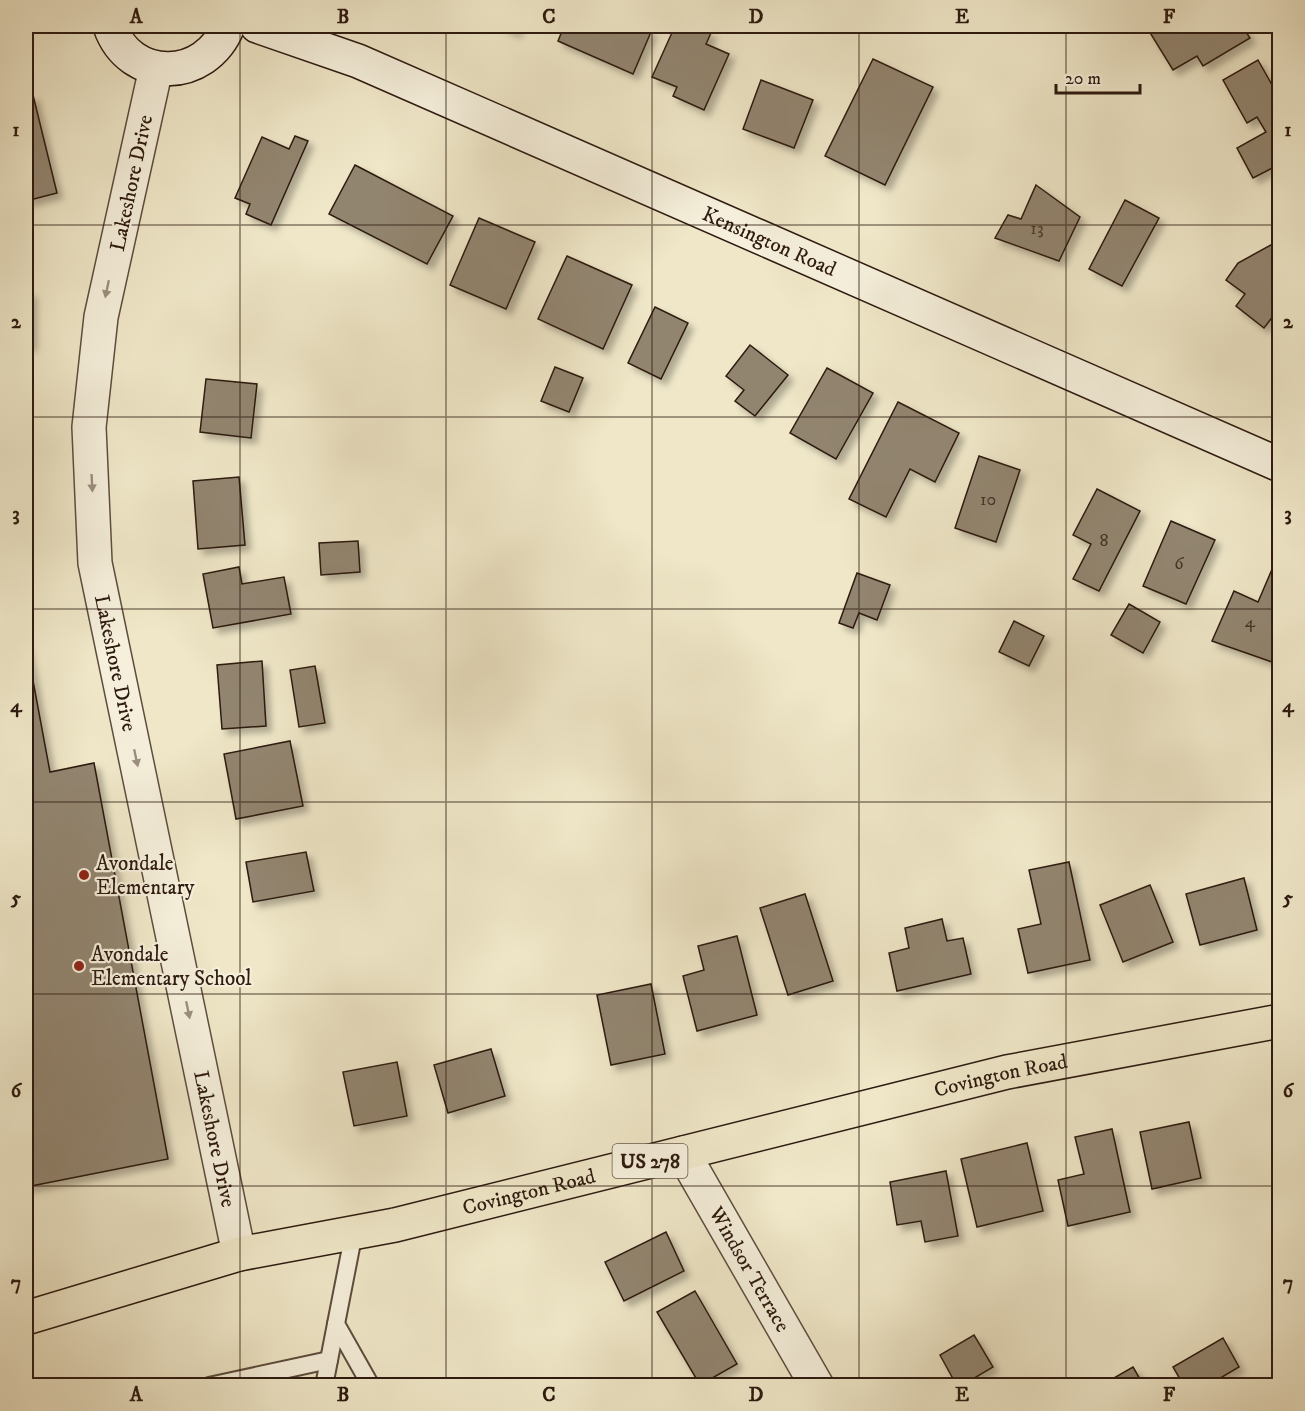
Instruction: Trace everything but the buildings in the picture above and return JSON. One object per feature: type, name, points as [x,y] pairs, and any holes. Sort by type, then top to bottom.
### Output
[{"type":"main road","name":"Covington Road","points":[[26,1318],[238,1254],[395,1225],[1007,1072],[1280,1022]]},
{"type":"street","points":[[110,26],[120,47],[136,61],[156,68],[175,69],[194,64],[210,54],[222,39],[228,26]]},
{"type":"street","name":"Kensington Road","points":[[257,26],[358,61],[1280,465]]},
{"type":"street","name":"Lakeshore Drive","points":[[156,68],[101,317],[89,427],[95,563],[90,582],[238,1254]]},
{"type":"street","name":"Windsor Terrace","points":[[683,1153],[817,1386]]},
{"type":"lane","points":[[324,1386],[354,1232]]},
{"type":"lane","points":[[336,1324],[372,1386]]},
{"type":"lane","points":[[209,1386],[329,1360]]},
{"type":"place","name":"Avondale Elementary","points":[[84,875]]},
{"type":"place","name":"Avondale Elementary School","points":[[79,966]]}]
